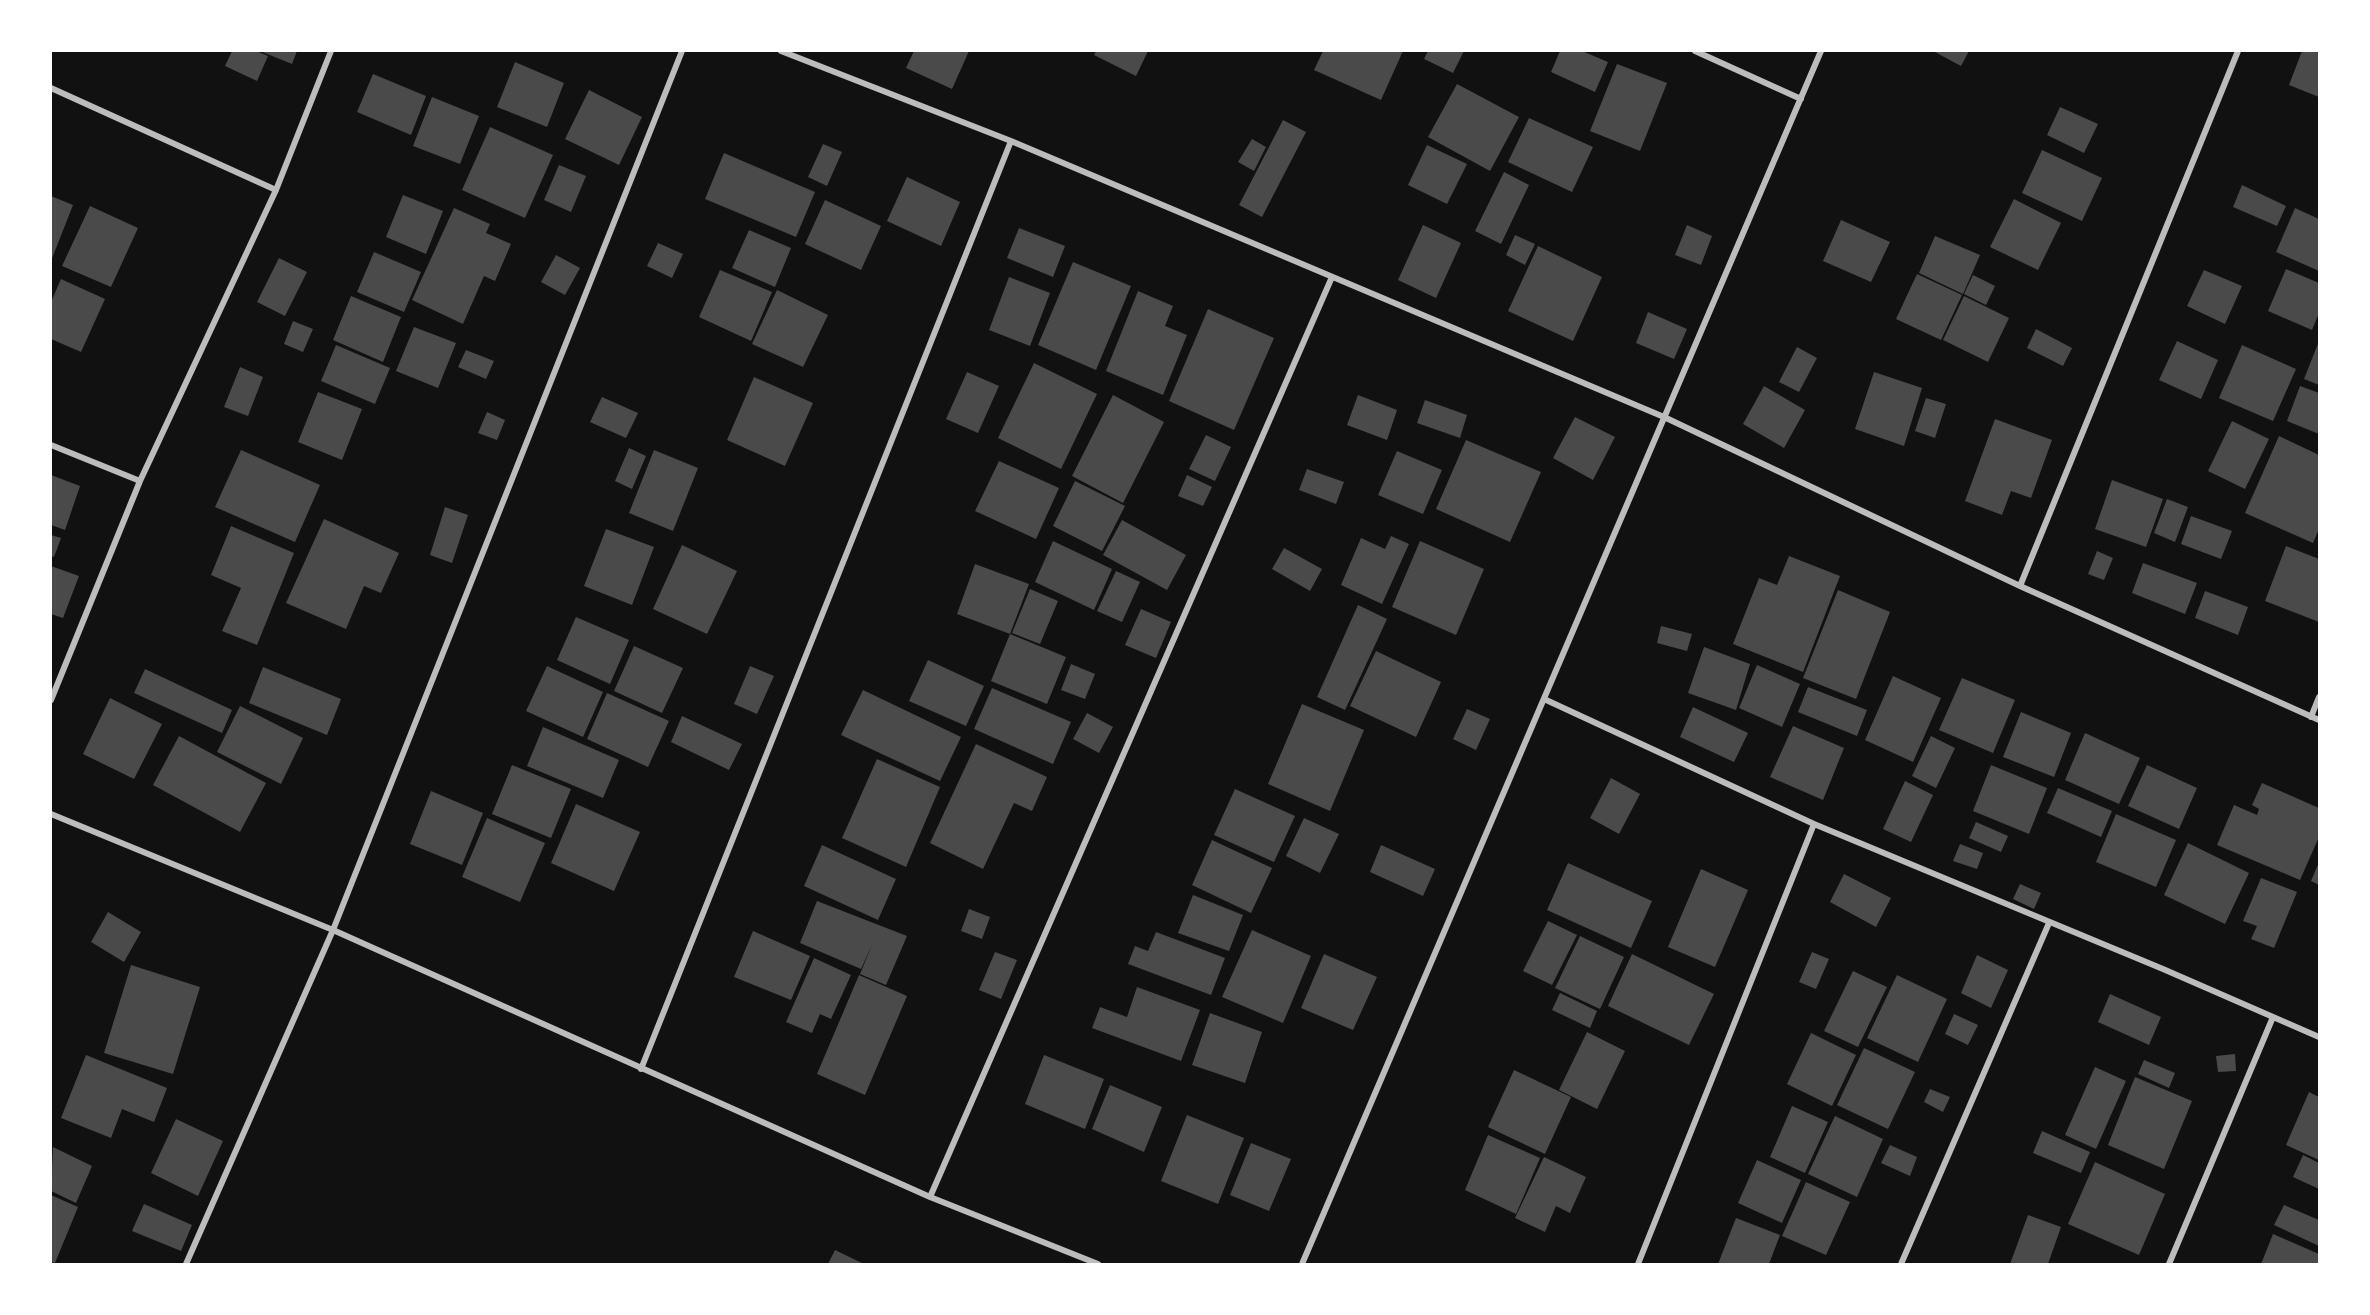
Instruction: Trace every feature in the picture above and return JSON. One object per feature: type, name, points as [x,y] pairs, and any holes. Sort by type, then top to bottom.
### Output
[{"type":"street","points":[[51,700],[140,481],[276,190],[331,51]]},
{"type":"street","points":[[186,1264],[333,930],[682,51]]},
{"type":"street","points":[[781,51],[1011,141],[1664,417],[2020,586],[2319,720]]},
{"type":"street","points":[[1695,51],[1801,99]]},
{"type":"street","points":[[1302,1264],[1821,51]]},
{"type":"street","points":[[2020,586],[2238,51]]},
{"type":"street","points":[[51,88],[276,190]]},
{"type":"street","points":[[640,1069],[1011,141]]},
{"type":"street","points":[[930,1197],[1332,277]]},
{"type":"street","points":[[51,445],[140,481]]},
{"type":"street","points":[[2311,717],[2319,697]]},
{"type":"street","points":[[1544,699],[1814,824],[2163,969],[2319,1037]]},
{"type":"street","points":[[51,814],[333,930],[930,1197],[1098,1264]]},
{"type":"street","points":[[1638,1264],[1814,824]]},
{"type":"street","points":[[1901,1264],[2049,923]]},
{"type":"street","points":[[2169,1264],[2273,1017]]},
{"type":"building","points":[[232,51],[256,51],[268,56],[257,81],[225,66]]},
{"type":"building","points":[[260,51],[297,51],[292,64]]},
{"type":"building","points":[[914,51],[969,51],[952,89],[906,68]]},
{"type":"building","points":[[1096,51],[1148,51],[1136,76],[1094,55]]},
{"type":"building","points":[[1323,51],[1403,51],[1381,100],[1314,70]]},
{"type":"building","points":[[1428,51],[1464,51],[1453,73],[1424,59]]},
{"type":"building","points":[[1560,51],[1582,51],[1608,62],[1595,92],[1551,72]]},
{"type":"building","points":[[1933,51],[1969,51],[1961,66]]},
{"type":"building","points":[[2302,51],[2319,51],[2319,97],[2289,85]]},
{"type":"building","points":[[515,62],[564,83],[547,127],[497,107]]},
{"type":"building","points":[[1617,64],[1667,83],[1640,151],[1590,131]]},
{"type":"building","points":[[373,74],[426,96],[411,135],[357,112]]},
{"type":"building","points":[[1457,84],[1519,117],[1490,171],[1428,137]]},
{"type":"building","points":[[589,90],[642,117],[619,165],[565,139]]},
{"type":"building","points":[[432,97],[479,116],[460,164],[413,146]]},
{"type":"building","points":[[2060,107],[2098,124],[2084,153],[2047,135]]},
{"type":"building","points":[[1529,118],[1593,147],[1572,192],[1508,162]]},
{"type":"building","points":[[1283,120],[1306,132],[1262,217],[1239,205]]},
{"type":"building","points":[[490,127],[553,155],[525,218],[462,190]]},
{"type":"building","points":[[1252,139],[1266,147],[1254,171],[1238,162]]},
{"type":"building","points":[[823,144],[842,152],[827,186],[808,177]]},
{"type":"building","points":[[1427,145],[1467,164],[1447,204],[1408,185]]},
{"type":"building","points":[[2042,150],[2102,178],[2082,221],[2022,193]]},
{"type":"building","points":[[724,153],[815,192],[796,237],[705,199]]},
{"type":"building","points":[[559,165],[586,176],[571,212],[544,200]]},
{"type":"building","points":[[1504,172],[1529,185],[1501,244],[1475,231]]},
{"type":"building","points":[[907,177],[960,202],[941,246],[887,221]]},
{"type":"building","points":[[2242,185],[2286,206],[2277,226],[2233,207]]},
{"type":"building","points":[[403,195],[443,211],[426,254],[386,237]]},
{"type":"building","points":[[51,196],[73,205],[51,261]]},
{"type":"building","points":[[2014,199],[2061,223],[2038,270],[1990,247]]},
{"type":"building","points":[[825,200],[881,226],[861,270],[805,244]]},
{"type":"building","points":[[90,206],[138,228],[111,287],[62,266]]},
{"type":"building","points":[[454,208],[490,224],[486,233],[511,244],[495,281],[484,276],[463,324],[412,300]]},
{"type":"building","points":[[2295,208],[2319,219],[2319,271],[2276,252]]},
{"type":"building","points":[[1841,220],[1890,242],[1871,282],[1823,261]]},
{"type":"building","points":[[1423,225],[1461,243],[1436,298],[1398,280]]},
{"type":"building","points":[[1687,225],[1712,236],[1701,265],[1675,255]]},
{"type":"building","points":[[1019,228],[1065,246],[1053,277],[1007,258]]},
{"type":"building","points":[[749,230],[791,248],[775,287],[732,268]]},
{"type":"building","points":[[1515,235],[1535,244],[1525,265],[1506,255]]},
{"type":"building","points":[[1935,236],[1980,255],[1963,294],[1919,273]]},
{"type":"building","points":[[658,243],[683,254],[672,278],[647,266]]},
{"type":"building","points":[[1538,246],[1602,277],[1573,341],[1508,311]]},
{"type":"building","points":[[374,252],[421,272],[404,312],[357,292]]},
{"type":"building","points":[[556,255],[580,268],[565,295],[541,282]]},
{"type":"building","points":[[279,258],[307,272],[285,316],[257,302]]},
{"type":"building","points":[[1073,262],[1131,286],[1096,370],[1038,345]]},
{"type":"building","points":[[2286,269],[2319,283],[2319,313],[2312,330],[2268,311]]},
{"type":"building","points":[[720,270],[772,292],[751,341],[699,317]]},
{"type":"building","points":[[2204,270],[2242,286],[2225,324],[2187,306]]},
{"type":"building","points":[[1917,274],[1962,295],[1941,340],[1896,319]]},
{"type":"building","points":[[1973,275],[1995,286],[1986,305],[1964,294]]},
{"type":"building","points":[[1009,277],[1050,293],[1030,346],[989,330]]},
{"type":"building","points":[[61,279],[105,299],[81,352],[51,339],[51,302]]},
{"type":"building","points":[[777,290],[828,315],[803,367],[752,344]]},
{"type":"building","points":[[1138,291],[1173,306],[1165,326],[1187,335],[1163,395],[1106,371]]},
{"type":"building","points":[[351,296],[401,317],[383,362],[333,340]]},
{"type":"building","points":[[1964,296],[2009,318],[1988,362],[1943,340]]},
{"type":"building","points":[[1208,309],[1274,338],[1234,430],[1169,401]]},
{"type":"building","points":[[1648,312],[1687,329],[1674,359],[1636,343]]},
{"type":"building","points":[[293,321],[313,329],[303,352],[284,344]]},
{"type":"building","points":[[414,327],[456,343],[438,388],[396,371]]},
{"type":"building","points":[[2036,329],[2072,348],[2063,366],[2027,348]]},
{"type":"building","points":[[2177,341],[2218,360],[2201,399],[2159,380]]},
{"type":"building","points":[[2319,341],[2319,385],[2304,379]]},
{"type":"building","points":[[336,345],[390,368],[375,404],[321,381]]},
{"type":"building","points":[[2242,345],[2296,369],[2273,421],[2219,398]]},
{"type":"building","points":[[1797,347],[1817,358],[1799,392],[1779,382]]},
{"type":"building","points":[[466,350],[494,361],[486,379],[458,367]]},
{"type":"building","points":[[1034,363],[1097,394],[1061,469],[998,438]]},
{"type":"building","points":[[240,367],[263,377],[248,416],[224,407]]},
{"type":"building","points":[[967,372],[999,386],[978,433],[946,419]]},
{"type":"building","points":[[1874,372],[1922,388],[1904,446],[1855,429]]},
{"type":"building","points":[[754,377],[813,403],[785,466],[727,440]]},
{"type":"building","points":[[1764,386],[1805,410],[1784,448],[1743,424]]},
{"type":"building","points":[[2300,386],[2319,393],[2319,434],[2287,421]]},
{"type":"building","points":[[318,392],[362,409],[342,460],[298,442]]},
{"type":"building","points":[[1113,395],[1164,422],[1123,503],[1072,476]]},
{"type":"building","points":[[1358,395],[1397,410],[1387,440],[1347,425]]},
{"type":"building","points":[[602,397],[638,413],[626,438],[590,422]]},
{"type":"building","points":[[1926,398],[1946,404],[1935,438],[1915,431]]},
{"type":"building","points":[[1425,400],[1467,415],[1460,438],[1417,423]]},
{"type":"building","points":[[487,412],[505,420],[497,440],[478,433]]},
{"type":"building","points":[[1575,417],[1615,437],[1593,480],[1553,458]]},
{"type":"building","points":[[1995,419],[2052,440],[2031,498],[2011,491],[2002,515],[1965,501]]},
{"type":"building","points":[[2232,421],[2269,439],[2245,489],[2208,471]]},
{"type":"building","points":[[1206,435],[1231,447],[1215,481],[1189,469]]},
{"type":"building","points":[[2279,436],[2319,455],[2319,529],[2313,543],[2245,513]]},
{"type":"building","points":[[1466,440],[1541,472],[1510,542],[1436,509]]},
{"type":"building","points":[[629,448],[646,456],[632,489],[615,481]]},
{"type":"building","points":[[241,450],[320,485],[295,542],[215,507]]},
{"type":"building","points":[[654,450],[698,468],[673,531],[629,513]]},
{"type":"building","points":[[1397,451],[1442,470],[1423,514],[1378,495]]},
{"type":"building","points":[[999,461],[1059,488],[1036,539],[975,511]]},
{"type":"building","points":[[1307,469],[1344,482],[1336,504],[1299,490]]},
{"type":"building","points":[[51,475],[80,486],[65,530],[51,525]]},
{"type":"building","points":[[1187,475],[1212,487],[1203,506],[1178,496]]},
{"type":"building","points":[[2112,480],[2163,499],[2146,547],[2095,529]]},
{"type":"building","points":[[1075,481],[1125,506],[1102,551],[1053,526]]},
{"type":"building","points":[[2167,499],[2188,507],[2175,542],[2154,533]]},
{"type":"building","points":[[445,507],[468,515],[452,563],[430,555]]},
{"type":"building","points":[[2191,516],[2232,531],[2221,559],[2181,544]]},
{"type":"building","points":[[324,519],[399,553],[381,593],[364,586],[346,629],[286,603]]},
{"type":"building","points":[[1122,520],[1186,555],[1167,590],[1103,555]]},
{"type":"building","points":[[231,526],[294,553],[257,645],[222,631],[241,588],[211,575]]},
{"type":"building","points":[[606,529],[654,547],[632,605],[584,586]]},
{"type":"building","points":[[51,535],[61,538],[54,557],[51,556]]},
{"type":"building","points":[[1391,536],[1409,544],[1382,604],[1341,585],[1361,538],[1385,549]]},
{"type":"building","points":[[1053,541],[1112,569],[1094,610],[1035,582]]},
{"type":"building","points":[[1420,541],[1484,569],[1456,635],[1392,607]]},
{"type":"building","points":[[682,545],[737,571],[707,634],[653,609]]},
{"type":"building","points":[[2286,546],[2319,559],[2319,622],[2265,601]]},
{"type":"building","points":[[1284,548],[1322,569],[1310,591],[1272,569]]},
{"type":"building","points":[[2097,551],[2113,558],[2104,580],[2088,574]]},
{"type":"building","points":[[1789,556],[1840,576],[1803,672],[1733,644],[1759,578],[1777,585]]},
{"type":"building","points":[[2143,563],[2197,583],[2185,614],[2132,593]]},
{"type":"building","points":[[975,564],[1029,584],[1010,634],[957,614]]},
{"type":"building","points":[[51,566],[79,576],[63,618],[51,614]]},
{"type":"building","points":[[1116,571],[1140,582],[1122,622],[1097,611]]},
{"type":"building","points":[[1030,589],[1058,601],[1040,644],[1012,633]]},
{"type":"building","points":[[1838,590],[1890,612],[1856,699],[1803,678]]},
{"type":"building","points":[[2205,591],[2248,607],[2238,635],[2195,618]]},
{"type":"building","points":[[1358,605],[1387,619],[1345,710],[1317,697]]},
{"type":"building","points":[[1141,609],[1171,622],[1156,658],[1125,645]]},
{"type":"building","points":[[576,617],[629,640],[610,684],[557,660]]},
{"type":"building","points":[[1661,626],[1692,634],[1687,651],[1657,643]]},
{"type":"building","points":[[1010,634],[1066,657],[1047,704],[991,681]]},
{"type":"building","points":[[634,646],[683,668],[662,713],[614,691]]},
{"type":"building","points":[[1704,647],[1750,664],[1736,710],[1688,693]]},
{"type":"building","points":[[1376,651],[1441,682],[1416,737],[1350,706]]},
{"type":"building","points":[[928,660],[984,686],[966,726],[909,701]]},
{"type":"building","points":[[1071,664],[1095,674],[1085,699],[1061,690]]},
{"type":"building","points":[[1757,665],[1800,684],[1782,727],[1739,708]]},
{"type":"building","points":[[547,666],[603,692],[583,737],[526,711]]},
{"type":"building","points":[[750,666],[774,676],[757,714],[734,704]]},
{"type":"building","points":[[263,667],[341,699],[327,735],[249,703]]},
{"type":"building","points":[[145,669],[232,710],[222,733],[134,693]]},
{"type":"building","points":[[1893,676],[1941,698],[1913,762],[1865,740]]},
{"type":"building","points":[[1962,678],[2015,700],[1993,753],[1939,730]]},
{"type":"building","points":[[1808,687],[1867,710],[1857,736],[1798,712]]},
{"type":"building","points":[[992,688],[1071,722],[1053,764],[974,729]]},
{"type":"building","points":[[863,690],[961,737],[940,781],[841,735]]},
{"type":"building","points":[[607,693],[669,721],[648,767],[587,739]]},
{"type":"building","points":[[110,698],[162,724],[134,779],[83,754]]},
{"type":"building","points":[[1302,704],[1364,730],[1330,811],[1268,784]]},
{"type":"building","points":[[240,706],[303,738],[281,784],[217,752]]},
{"type":"building","points":[[1693,707],[1748,733],[1734,762],[1680,737]]},
{"type":"building","points":[[1467,709],[1490,719],[1476,750],[1453,739]]},
{"type":"building","points":[[2021,712],[2071,733],[2054,777],[2003,757]]},
{"type":"building","points":[[1087,713],[1113,727],[1099,753],[1073,739]]},
{"type":"building","points":[[682,716],[742,744],[729,770],[671,742]]},
{"type":"building","points":[[1793,726],[1844,748],[1823,800],[1770,777]]},
{"type":"building","points":[[543,727],[619,760],[603,798],[527,766]]},
{"type":"building","points":[[2085,733],[2140,758],[2119,804],[2065,780]]},
{"type":"building","points":[[179,736],[266,783],[240,832],[153,785]]},
{"type":"building","points":[[1931,736],[1955,748],[1936,788],[1912,776]]},
{"type":"building","points":[[976,744],[1047,777],[1032,811],[1014,803],[983,869],[930,843]]},
{"type":"building","points":[[877,759],[940,787],[906,867],[842,838]]},
{"type":"building","points":[[512,765],[571,789],[551,838],[492,814]]},
{"type":"building","points":[[1991,765],[2047,788],[2029,834],[1973,811]]},
{"type":"building","points":[[2147,765],[2197,788],[2179,829],[2128,806]]},
{"type":"building","points":[[1611,778],[1640,794],[1619,834],[1590,818]]},
{"type":"building","points":[[1905,781],[1933,795],[1911,842],[1883,829]]},
{"type":"building","points":[[2262,783],[2319,808],[2319,837],[2300,880],[2217,845],[2234,805],[2257,815],[2259,809],[2252,805]]},
{"type":"building","points":[[2058,788],[2112,811],[2101,837],[2047,813]]},
{"type":"building","points":[[1235,789],[1295,816],[1274,862],[1214,835]]},
{"type":"building","points":[[431,791],[483,813],[462,865],[410,844]]},
{"type":"building","points":[[576,804],[640,832],[614,891],[551,863]]},
{"type":"building","points":[[2116,814],[2176,840],[2156,887],[2096,862]]},
{"type":"building","points":[[487,818],[545,843],[520,902],[462,877]]},
{"type":"building","points":[[1304,818],[1339,834],[1320,873],[1286,856]]},
{"type":"building","points":[[1976,822],[2008,836],[2001,852],[1969,838]]},
{"type":"building","points":[[1212,840],[1272,868],[1251,913],[1192,885]]},
{"type":"building","points":[[2188,843],[2249,873],[2225,924],[2164,895]]},
{"type":"building","points":[[1960,844],[1983,853],[1977,869],[1953,861]]},
{"type":"building","points":[[822,845],[896,879],[878,920],[804,886]]},
{"type":"building","points":[[1381,845],[1435,869],[1423,896],[1370,872]]},
{"type":"building","points":[[2319,862],[2319,885],[2311,881]]},
{"type":"building","points":[[1568,863],[1652,901],[1631,948],[1547,910]]},
{"type":"building","points":[[1701,869],[1748,890],[1715,967],[1668,947]]},
{"type":"building","points":[[1844,874],[1891,898],[1876,927],[1830,902]]},
{"type":"building","points":[[2261,878],[2297,892],[2274,948],[2251,939],[2257,926],[2243,921]]},
{"type":"building","points":[[2020,884],[2041,893],[2034,909],[2013,899]]},
{"type":"building","points":[[1193,895],[1243,915],[1229,951],[1178,933]]},
{"type":"building","points":[[817,901],[907,936],[886,985],[860,974],[872,945],[861,969],[800,943]]},
{"type":"building","points":[[969,909],[990,917],[982,939],[961,931]]},
{"type":"building","points":[[108,912],[141,932],[124,962],[91,942]]},
{"type":"building","points":[[1548,921],[1577,935],[1552,985],[1523,971]]},
{"type":"building","points":[[1252,930],[1311,956],[1283,1023],[1222,997]]},
{"type":"building","points":[[753,931],[810,956],[791,1000],[734,977]]},
{"type":"building","points":[[1156,932],[1225,958],[1211,995],[1128,964],[1135,946],[1148,951]]},
{"type":"building","points":[[1580,936],[1624,957],[1600,1009],[1555,988]]},
{"type":"building","points":[[995,952],[1017,960],[1001,999],[979,990]]},
{"type":"building","points":[[1812,952],[1829,959],[1816,989],[1799,982]]},
{"type":"building","points":[[1324,954],[1377,977],[1353,1030],[1301,1008]]},
{"type":"building","points":[[1632,954],[1714,994],[1689,1045],[1608,1006]]},
{"type":"building","points":[[1977,955],[2008,970],[1991,1008],[1961,993]]},
{"type":"building","points":[[814,958],[851,975],[831,1019],[820,1014],[812,1033],[786,1022]]},
{"type":"building","points":[[131,965],[200,987],[173,1074],[104,1053]]},
{"type":"building","points":[[1853,971],[1887,987],[1858,1047],[1824,1031]]},
{"type":"building","points":[[859,975],[907,996],[865,1095],[817,1074]]},
{"type":"building","points":[[1897,975],[1947,999],[1918,1062],[1867,1038]]},
{"type":"building","points":[[1137,987],[1200,1010],[1181,1061],[1092,1028],[1100,1007],[1127,1017]]},
{"type":"building","points":[[1560,993],[1597,1011],[1590,1028],[1552,1010]]},
{"type":"building","points":[[2110,994],[2161,1017],[2149,1045],[2098,1022]]},
{"type":"building","points":[[1210,1013],[1262,1032],[1245,1083],[1192,1065]]},
{"type":"building","points":[[1954,1014],[1978,1025],[1968,1045],[1945,1034]]},
{"type":"building","points":[[1587,1032],[1625,1051],[1597,1109],[1559,1090]]},
{"type":"building","points":[[1811,1033],[1856,1055],[1832,1106],[1787,1084]]},
{"type":"building","points":[[1864,1048],[1915,1072],[1888,1129],[1837,1105]]},
{"type":"building","points":[[2235,1054],[2236,1071],[2218,1072],[2216,1056]]},
{"type":"building","points":[[86,1055],[167,1088],[154,1122],[122,1109],[111,1138],[61,1118]]},
{"type":"building","points":[[1044,1055],[1104,1079],[1085,1129],[1025,1104]]},
{"type":"building","points":[[2144,1060],[2175,1073],[2169,1088],[2138,1074]]},
{"type":"building","points":[[2095,1067],[2126,1081],[2096,1149],[2065,1135]]},
{"type":"building","points":[[1514,1070],[1571,1097],[1545,1154],[1488,1127]]},
{"type":"building","points":[[2135,1077],[2192,1101],[2164,1169],[2108,1145]]},
{"type":"building","points":[[1110,1085],[1162,1107],[1144,1152],[1092,1129]]},
{"type":"building","points":[[1930,1089],[1950,1097],[1943,1112],[1924,1102]]},
{"type":"building","points":[[2309,1092],[2319,1097],[2319,1160],[2286,1145]]},
{"type":"building","points":[[1792,1106],[1828,1122],[1805,1173],[1770,1157]]},
{"type":"building","points":[[1187,1115],[1244,1138],[1218,1204],[1161,1181]]},
{"type":"building","points":[[1835,1116],[1883,1139],[1857,1197],[1808,1174]]},
{"type":"building","points":[[176,1119],[223,1141],[198,1196],[151,1173]]},
{"type":"building","points":[[2042,1131],[2090,1152],[2081,1173],[2033,1153]]},
{"type":"building","points":[[1488,1135],[1540,1158],[1516,1214],[1465,1190]]},
{"type":"building","points":[[1251,1143],[1291,1159],[1269,1211],[1230,1195]]},
{"type":"building","points":[[1890,1145],[1917,1157],[1910,1176],[1881,1163]]},
{"type":"building","points":[[53,1147],[92,1166],[76,1203],[51,1191]]},
{"type":"building","points":[[2303,1155],[2319,1163],[2319,1189],[2293,1177]]},
{"type":"building","points":[[1544,1157],[1586,1177],[1570,1213],[1556,1206],[1545,1232],[1515,1218]]},
{"type":"building","points":[[1757,1160],[1801,1180],[1782,1223],[1738,1203]]},
{"type":"building","points":[[2095,1162],[2165,1194],[2139,1255],[2068,1224]]},
{"type":"building","points":[[1806,1182],[1850,1202],[1826,1255],[1782,1236]]},
{"type":"building","points":[[51,1195],[78,1207],[55,1263],[51,1262]]},
{"type":"building","points":[[144,1204],[192,1225],[181,1251],[132,1231]]},
{"type":"building","points":[[2284,1205],[2319,1220],[2319,1246],[2274,1225]]},
{"type":"building","points":[[2028,1215],[2061,1227],[2048,1264],[2010,1264]]},
{"type":"building","points":[[1736,1218],[1780,1235],[1769,1264],[1718,1264]]},
{"type":"building","points":[[2273,1234],[2319,1254],[2319,1264],[2261,1264]]},
{"type":"building","points":[[835,1250],[864,1264],[828,1264]]}]
